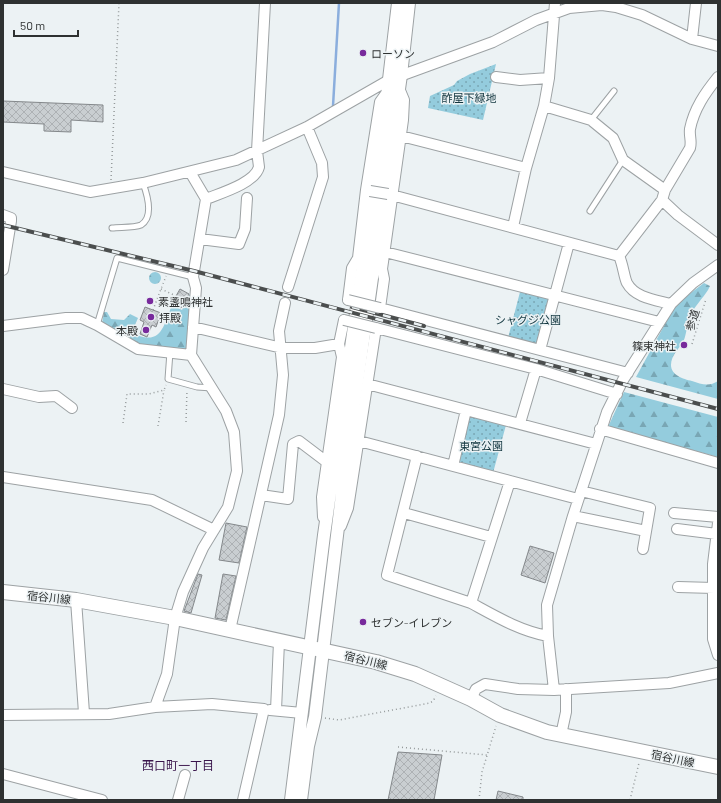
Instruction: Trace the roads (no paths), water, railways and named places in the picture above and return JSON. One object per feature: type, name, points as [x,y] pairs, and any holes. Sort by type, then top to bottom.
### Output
[{"type":"main road","name":"宿谷川線","points":[[3,592],[76,600],[175,618],[279,642],[376,662],[408,671],[471,699],[500,715],[526,726],[561,735],[718,767]]},
{"type":"street","points":[[206,200],[244,183],[254,176],[259,167],[257,151],[265,3]]},
{"type":"street","points":[[291,800],[302,713],[317,650],[337,539],[392,86],[398,3]]},
{"type":"street","points":[[401,75],[409,3]]},
{"type":"street","points":[[692,39],[696,3]]},
{"type":"street","points":[[628,373],[348,300],[352,268],[358,258],[380,102],[401,75],[493,42],[555,7],[588,5],[616,7],[642,15],[692,39],[718,46]]},
{"type":"street","points":[[513,227],[526,168],[544,106],[549,78],[555,7]]},
{"type":"street","points":[[496,77],[520,80],[549,78]]},
{"type":"street","points":[[619,256],[664,195],[690,148],[692,141],[689,131],[697,105],[718,77]]},
{"type":"street","points":[[3,172],[90,192],[143,183],[236,160],[392,86]]},
{"type":"street","points":[[380,308],[391,194],[401,136],[404,100],[392,86]]},
{"type":"street","points":[[301,800],[308,746],[315,717],[317,650],[324,535],[392,86]]},
{"type":"street","points":[[544,106],[591,120],[613,138],[623,160],[664,195],[678,215],[718,245]]},
{"type":"street","points":[[288,287],[323,177],[322,163],[307,127]]},
{"type":"street","points":[[401,136],[526,168]]},
{"type":"street","points":[[155,707],[167,674],[175,618],[190,574],[228,507],[238,471],[234,432],[226,411],[192,355],[196,288],[193,277],[206,200],[190,172]]},
{"type":"street","points":[[368,191],[391,194],[619,256]]},
{"type":"street","points":[[200,239],[239,244],[245,229],[247,198]]},
{"type":"street","points":[[3,215],[11,218],[11,221],[3,270]]},
{"type":"street","points":[[540,350],[569,243]]},
{"type":"street","points":[[385,252],[659,322]]},
{"type":"street","points":[[619,256],[624,268],[626,282],[633,292],[671,304]]},
{"type":"street","points":[[554,690],[548,636],[547,605],[550,589],[600,430],[616,394],[671,304],[693,283],[718,265]]},
{"type":"street","points":[[230,630],[279,415],[283,375],[282,348],[279,331],[285,303]]},
{"type":"street","points":[[3,326],[82,318],[138,349],[192,355]]},
{"type":"street","points":[[324,535],[322,498],[342,357],[340,344],[344,320],[536,369],[616,394]]},
{"type":"street","points":[[193,327],[282,348],[315,348],[340,344]]},
{"type":"street","points":[[337,539],[348,508],[376,328]]},
{"type":"street","points":[[520,423],[536,369]]},
{"type":"street","points":[[367,384],[596,444]]},
{"type":"street","points":[[3,389],[40,397],[56,396],[72,408]]},
{"type":"street","points":[[453,466],[466,410]]},
{"type":"street","points":[[600,430],[718,463]]},
{"type":"street","points":[[261,495],[288,499],[293,444],[299,441],[328,463]]},
{"type":"street","points":[[359,441],[510,482],[650,508],[642,549]]},
{"type":"street","points":[[417,456],[404,513],[387,575],[471,603],[534,634],[548,636]]},
{"type":"street","points":[[3,477],[152,500],[214,530]]},
{"type":"street","points":[[471,603],[491,537],[510,482]]},
{"type":"street","points":[[404,513],[491,537]]},
{"type":"street","points":[[674,513],[718,517]]},
{"type":"street","points":[[573,516],[646,531]]},
{"type":"street","points":[[718,523],[714,588],[716,599],[713,639],[718,655]]},
{"type":"street","points":[[677,529],[717,534]]},
{"type":"street","points":[[678,586],[714,588]]},
{"type":"street","points":[[76,600],[84,713]]},
{"type":"street","points":[[276,710],[279,642]]},
{"type":"street","points":[[471,699],[476,689],[485,684],[518,689],[554,690],[669,683],[718,673]]},
{"type":"street","points":[[561,735],[566,712],[566,689]]},
{"type":"street","points":[[3,715],[84,713],[109,714],[155,707],[212,704],[302,713]]},
{"type":"street","points":[[243,800],[264,709]]},
{"type":"street","points":[[3,774],[102,800]]},
{"type":"street","points":[[178,800],[185,775]]},
{"type":"lane","points":[[591,120],[614,91]]},
{"type":"lane","points":[[590,211],[623,160]]},
{"type":"lane","points":[[112,228],[140,225],[146,220],[149,200],[143,183]]},
{"type":"lane","points":[[97,325],[117,258],[193,277]]},
{"type":"lane","points":[[170,352],[168,379],[197,388],[213,388]]},
{"type":"waterway","points":[[333,106],[339,3]]},
{"type":"railway","points":[[3,225],[194,271],[718,409]]},
{"type":"railway","points":[[352,307],[424,326]]},
{"type":"place","name":"ローソン","points":[[363,53]]},
{"type":"place","name":"素盞鳴神社","points":[[150,301]]},
{"type":"place","name":"拝殿","points":[[151,317]]},
{"type":"place","name":"本殿","points":[[146,330]]},
{"type":"place","name":"篠束神社","points":[[684,345]]},
{"type":"place","name":"セブン-イレブン","points":[[363,622]]},
{"type":"district","name":"西口町一丁目","points":[[178,765]]},
{"type":"park label","name":"酢屋下緑地","points":[[469,97]]},
{"type":"park label","name":"シャグジ公園","points":[[528,319]]},
{"type":"park label","name":"東宮公園","points":[[481,445]]}]
